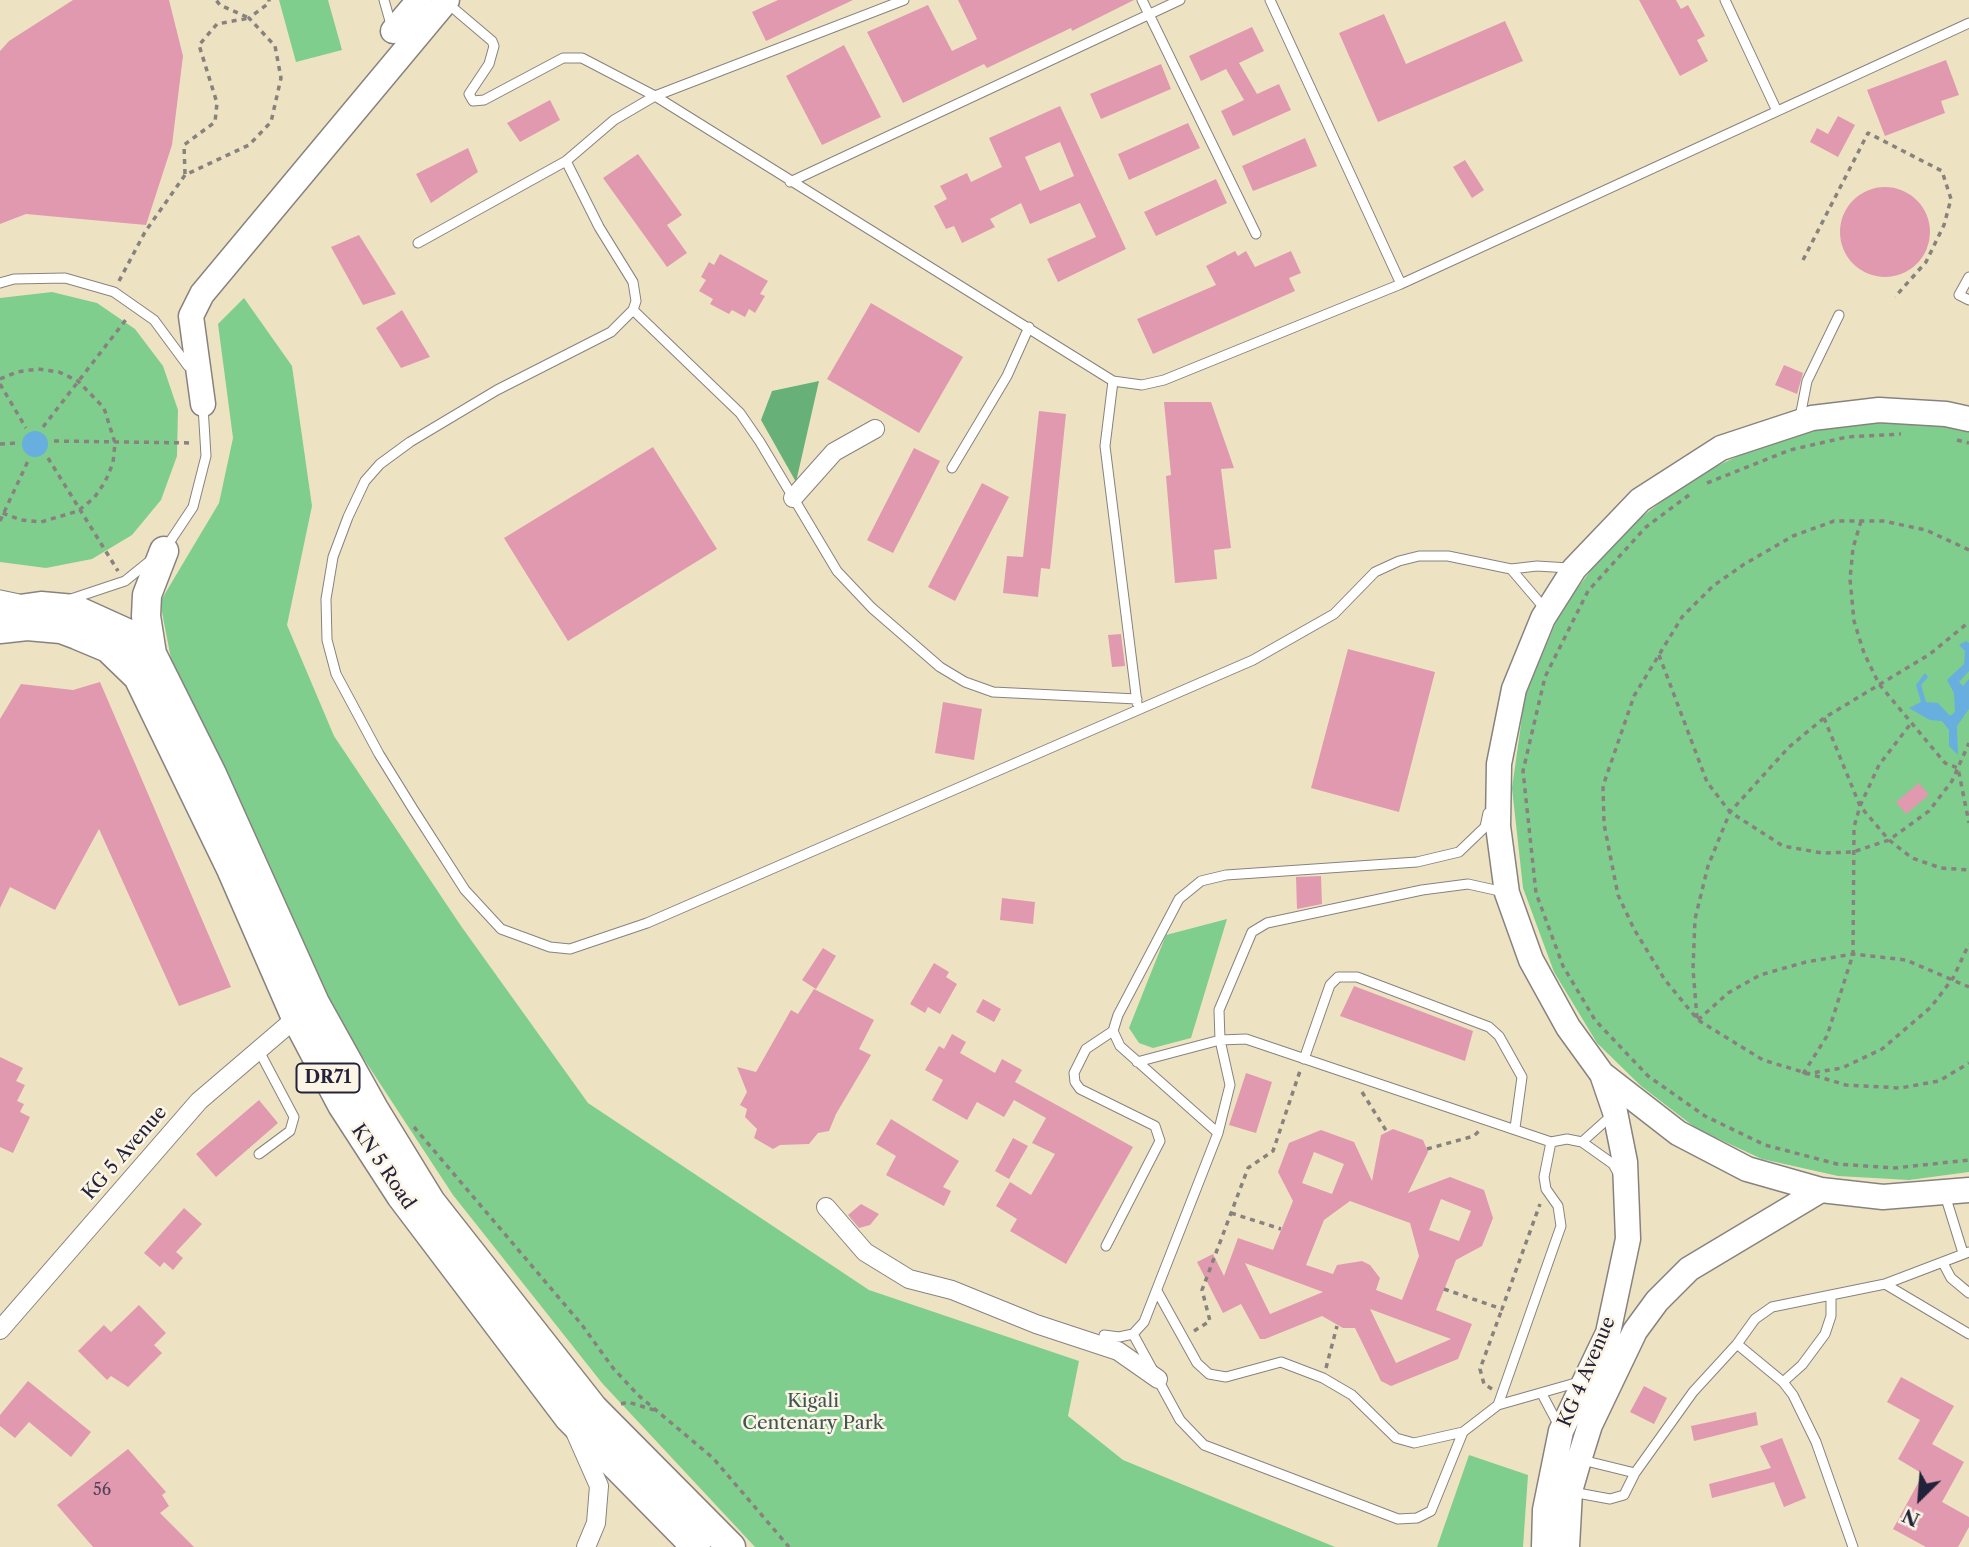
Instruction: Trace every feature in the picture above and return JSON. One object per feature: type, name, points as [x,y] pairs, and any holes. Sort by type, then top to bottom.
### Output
[{"type":"main road","points":[[393,31],[419,0]]},
{"type":"main road","points":[[203,404],[191,316],[202,294],[446,1]]},
{"type":"main road","points":[[1962,429],[1946,414],[1879,410],[1800,422],[1721,448],[1640,500],[1574,569],[1543,618],[1514,689],[1499,764],[1498,826],[1507,893],[1531,960],[1568,1027],[1602,1074],[1678,1133],[1747,1169],[1821,1190],[1882,1197],[1969,1190]]},
{"type":"main road","points":[[152,654],[146,616],[147,595],[164,551]]},
{"type":"main road","name":"DR71","points":[[0,612],[41,606],[74,609],[127,633],[152,654]]},
{"type":"main road","name":"KN 5 Road","points":[[0,629],[27,626],[61,629],[86,638],[122,658],[138,677],[231,869],[296,1018],[342,1105],[401,1196],[569,1418],[696,1547]]},
{"type":"main road","name":"KN 5 Road","points":[[152,654],[212,774],[315,1003],[374,1109],[431,1202],[593,1408],[731,1547]]},
{"type":"main road","name":"KG 4 Avenue","points":[[1544,1547],[1545,1510],[1561,1431],[1608,1333],[1628,1239],[1628,1191],[1615,1112],[1602,1074]]},
{"type":"main road","name":"KG 4 Avenue","points":[[1567,1547],[1570,1491],[1579,1460],[1617,1367],[1635,1331],[1657,1301],[1689,1269],[1821,1190]]},
{"type":"street","points":[[793,498],[834,452],[875,429]]},
{"type":"street","name":"KG 5 Avenue","points":[[0,1330],[199,1101],[296,1018]]},
{"type":"street","points":[[826,1207],[865,1252],[909,1279],[952,1290],[1036,1324],[1118,1351],[1158,1379]]},
{"type":"street","points":[[569,1418],[599,1486],[596,1523],[586,1547]]},
{"type":"lane","points":[[384,0],[399,57]]},
{"type":"lane","points":[[418,243],[566,161],[614,120],[655,96],[904,0]]},
{"type":"lane","points":[[1142,0],[1256,234]]},
{"type":"lane","points":[[790,183],[1180,0]]},
{"type":"lane","points":[[1270,0],[1401,284]]},
{"type":"lane","points":[[1725,0],[1776,109]]},
{"type":"lane","points":[[446,1],[492,41],[494,47],[489,64],[469,94],[473,102],[484,100],[563,58],[571,57],[613,72],[1113,381],[1142,385],[1164,380],[1401,284],[1776,109],[1969,23]]},
{"type":"lane","points":[[566,161],[599,227],[633,282],[636,301],[633,310],[611,332],[462,410],[380,464],[365,481],[355,500],[340,535],[328,579],[325,617],[327,640],[336,674],[379,754],[465,890],[500,929],[550,947],[570,949],[602,940],[1139,712],[1253,660],[1334,614],[1375,572],[1399,561],[1419,556],[1448,556],[1511,569],[1537,566],[1574,569]]},
{"type":"lane","points":[[1969,277],[1959,295],[1969,300]]},
{"type":"lane","points":[[0,283],[14,279],[65,278],[114,292],[154,320],[185,358],[203,404],[206,456],[193,507],[164,551],[125,581],[78,599],[28,602],[0,595]]},
{"type":"lane","points":[[633,310],[740,414],[837,571],[940,667],[965,682],[993,692],[1137,699]]},
{"type":"lane","points":[[1800,422],[1807,381],[1839,315]]},
{"type":"lane","points":[[952,468],[1007,376],[1029,327]]},
{"type":"lane","points":[[1113,381],[1105,446],[1139,712]]},
{"type":"lane","points":[[1511,569],[1547,611],[1543,618]]},
{"type":"lane","points":[[1106,1246],[1160,1141],[1156,1126],[1080,1089],[1075,1082],[1074,1073],[1086,1049],[1113,1031],[1167,918],[1179,899],[1201,881],[1226,875],[1417,862],[1459,852],[1485,827],[1499,764]]},
{"type":"lane","points":[[1104,1335],[1119,1337],[1133,1334],[1143,1322],[1218,1133],[1228,1102],[1230,1085],[1220,1040],[1219,1010],[1244,944],[1252,932],[1267,923],[1433,888],[1468,884],[1507,893]]},
{"type":"lane","points":[[1304,1059],[1330,985],[1338,977],[1357,977],[1489,1027],[1499,1036],[1522,1077],[1515,1128]]},
{"type":"lane","points":[[1113,1031],[1120,1046],[1218,1133]]},
{"type":"lane","points":[[1137,1062],[1220,1040],[1246,1039],[1550,1142],[1567,1139],[1582,1142],[1613,1164],[1628,1191]]},
{"type":"lane","points":[[258,1049],[294,1117],[290,1131],[259,1154]]},
{"type":"lane","points":[[1582,1142],[1615,1112]]},
{"type":"lane","points":[[1498,1405],[1561,1226],[1558,1206],[1546,1189],[1544,1177],[1550,1142]]},
{"type":"lane","points":[[1570,1491],[1617,1498],[1624,1495],[1635,1473],[1693,1392],[1737,1344],[1755,1319],[1772,1307],[1885,1284],[1966,1253],[1944,1194]]},
{"type":"lane","points":[[1943,1263],[1951,1278],[1969,1293]]},
{"type":"lane","points":[[1885,1284],[1969,1334]]},
{"type":"lane","points":[[1157,1291],[1181,1338],[1197,1363],[1209,1374],[1226,1377],[1281,1362],[1323,1378],[1352,1395],[1396,1437],[1414,1443],[1463,1432],[1498,1405],[1584,1381]]},
{"type":"lane","points":[[1783,1382],[1802,1365],[1825,1334],[1831,1316],[1831,1295]]},
{"type":"lane","points":[[1133,1334],[1180,1420],[1190,1434],[1204,1445],[1398,1519],[1417,1518],[1431,1511],[1463,1432]]},
{"type":"lane","points":[[1737,1344],[1783,1382],[1816,1442],[1853,1547]]},
{"type":"lane","points":[[1542,1394],[1561,1431]]},
{"type":"lane","points":[[1579,1460],[1635,1473]]},
{"type":"path","points":[[114,292],[145,232],[185,176],[249,145],[271,122],[281,78],[275,46],[249,18],[216,0]]},
{"type":"path","points":[[185,176],[184,145],[215,122],[217,103],[199,45],[217,24],[249,18],[270,3],[269,0]]},
{"type":"path","points":[[1803,260],[1868,134],[1942,171],[1951,199],[1944,225],[1926,262],[1895,297]]},
{"type":"path","points":[[43,427],[136,307]]},
{"type":"path","points":[[2,513],[21,520],[41,522],[60,519],[78,511],[94,498],[113,463],[115,443],[104,408],[78,381],[59,372],[38,369],[17,372],[0,382],[26,428]]},
{"type":"path","points":[[1962,429],[1969,443]]},
{"type":"path","points":[[1704,484],[1790,450],[1847,437],[1902,434]]},
{"type":"path","points":[[54,441],[205,443]]},
{"type":"path","points":[[0,444],[17,443]]},
{"type":"path","points":[[48,458],[78,511],[125,581]]},
{"type":"path","points":[[0,520],[28,461]]},
{"type":"path","points":[[1695,491],[1646,527],[1588,591],[1545,677],[1523,771],[1536,893],[1563,966],[1595,1020],[1648,1076],[1705,1116],[1765,1145],[1837,1164],[1895,1168],[1969,1160]]},
{"type":"path","points":[[1969,550],[1926,530],[1883,521],[1835,521],[1793,536],[1743,565],[1713,586],[1682,617],[1633,696],[1603,786],[1604,824],[1618,895],[1634,929],[1665,980],[1698,1020],[1763,1060],[1846,1085],[1900,1088],[1939,1081],[1969,1063]]},
{"type":"path","points":[[1861,521],[1853,548],[1850,579],[1854,621],[1879,684],[1945,763],[1958,768]]},
{"type":"path","points":[[1698,1020],[1693,969],[1695,919],[1708,866],[1730,812],[1789,747],[1824,718],[1930,654],[1969,622]]},
{"type":"path","points":[[1660,655],[1707,782],[1730,812],[1783,846],[1822,853],[1853,852],[1889,840],[1929,811],[1958,768],[1969,743]]},
{"type":"path","points":[[1824,718],[1860,806],[1889,840],[1912,858],[1941,868],[1969,870]]},
{"type":"path","points":[[1803,1074],[1827,1036],[1853,954],[1854,827],[1860,806],[1879,765],[1912,722]]},
{"type":"path","points":[[1958,768],[1969,823]]},
{"type":"path","points":[[1803,1074],[1842,1068],[1882,1049],[1931,1007],[1953,978],[1969,944]]},
{"type":"path","points":[[1698,1020],[1728,993],[1760,975],[1806,962],[1853,954],[1906,960],[1969,987]]},
{"type":"path","points":[[1181,1338],[1210,1321],[1202,1290],[1248,1168],[1272,1151],[1304,1059]]},
{"type":"path","points":[[1352,1075],[1387,1132]]},
{"type":"path","points":[[1427,1149],[1474,1136],[1490,1120]]},
{"type":"path","points":[[411,1123],[582,1325],[629,1386],[713,1458],[789,1547]]},
{"type":"path","points":[[1503,1395],[1483,1384],[1480,1370],[1546,1189]]},
{"type":"path","points":[[1231,1213],[1281,1229]]},
{"type":"path","points":[[1444,1289],[1502,1309]]},
{"type":"path","points":[[1323,1378],[1337,1326]]},
{"type":"green space","points":[[279,0],[328,0],[342,50],[296,62]]},
{"type":"green space","points":[[52,292],[97,303],[135,329],[163,366],[178,410],[177,456],[161,500],[132,535],[92,559],[46,568],[0,562],[0,298]]},
{"type":"green space","name":"Kigali Centenary Park","points":[[244,298],[292,366],[312,506],[287,625],[334,736],[461,926],[588,1103],[869,1290],[1079,1361],[1068,1416],[1123,1460],[1335,1547],[755,1547],[602,1383],[453,1195],[339,1021],[172,664],[160,602],[219,503],[233,438],[218,324]]},
{"type":"green space","points":[[819,381],[796,482],[761,420],[772,391]]},
{"type":"green space","points":[[1915,418],[1969,431],[1969,1172],[1909,1180],[1838,1176],[1762,1159],[1697,1129],[1641,1086],[1597,1043],[1554,972],[1523,888],[1512,788],[1525,696],[1561,610],[1616,537],[1693,477],[1749,451],[1813,430]]},
{"type":"green space","points":[[1227,919],[1191,1038],[1153,1048],[1139,1043],[1129,1028],[1166,935]]},
{"type":"green space","points":[[1469,1455],[1528,1475],[1523,1547],[1437,1547]]},
{"type":"water","points":[[35,431],[44,435],[48,444],[44,453],[35,457],[26,453],[22,444],[26,435]]},
{"type":"water","points":[[1966,641],[1969,643],[1969,671],[1959,682],[1963,686],[1969,679],[1969,709],[1957,726],[1958,755],[1949,746],[1949,730],[1942,721],[1930,720],[1909,708],[1921,702],[1916,685],[1925,673],[1928,677],[1921,685],[1926,702],[1938,703],[1950,716],[1955,712],[1954,693],[1947,680],[1964,664],[1965,651],[1959,645]]},
{"type":"building","points":[[73,0],[169,0],[183,56],[172,145],[146,225],[26,214],[0,224],[0,51],[9,41]]},
{"type":"building","points":[[778,0],[853,0],[766,41],[752,12]]},
{"type":"building","points":[[958,0],[1134,0],[1072,31],[1071,28],[987,68],[984,64],[903,103],[867,32],[928,5],[952,51],[977,39]]},
{"type":"building","points":[[1639,0],[1676,0],[1681,9],[1688,5],[1705,36],[1697,40],[1708,61],[1680,76]]},
{"type":"building","points":[[1384,14],[1406,64],[1505,21],[1523,61],[1378,122],[1339,33]]},
{"type":"building","points":[[1252,27],[1264,51],[1239,63],[1257,94],[1279,84],[1291,110],[1233,136],[1221,111],[1244,100],[1226,69],[1201,81],[1189,56]]},
{"type":"building","points":[[844,45],[881,117],[822,145],[786,76]]},
{"type":"building","points":[[1946,60],[1959,95],[1941,101],[1945,113],[1885,136],[1867,90]]},
{"type":"building","points":[[1161,64],[1171,89],[1101,119],[1090,94]]},
{"type":"building","points":[[550,100],[560,120],[520,142],[507,123]]},
{"type":"building","points":[[1060,106],[1126,249],[1058,282],[1047,259],[1096,237],[1080,203],[1030,224],[1021,203],[990,219],[995,227],[962,243],[954,226],[946,229],[934,206],[947,199],[940,186],[967,173],[971,182],[1002,167],[989,138]],"holes":[[[1060,142],[1074,176],[1040,191],[1025,157]]]},
{"type":"building","points":[[1838,116],[1855,125],[1838,157],[1810,142],[1817,128],[1828,134]]},
{"type":"building","points":[[1188,123],[1200,148],[1129,180],[1118,154]]},
{"type":"building","points":[[1305,138],[1317,166],[1253,191],[1242,166]]},
{"type":"building","points":[[468,148],[478,172],[431,203],[416,174]]},
{"type":"building","points":[[638,154],[682,215],[667,225],[687,253],[667,267],[603,178]]},
{"type":"building","points":[[1465,160],[1484,190],[1472,198],[1453,167]]},
{"type":"building","points":[[1216,179],[1227,203],[1156,236],[1144,212]]},
{"type":"building","points":[[1885,187],[1902,190],[1917,200],[1927,215],[1930,232],[1927,249],[1917,264],[1902,274],[1885,277],[1868,274],[1853,264],[1843,249],[1840,232],[1843,215],[1853,200],[1868,190]]},
{"type":"building","points":[[359,235],[396,294],[363,305],[331,247]]},
{"type":"building","points":[[1235,251],[1238,256],[1246,251],[1255,267],[1291,251],[1301,273],[1289,278],[1295,291],[1153,354],[1137,319],[1216,285],[1206,266]]},
{"type":"building","points":[[720,254],[768,281],[760,294],[765,296],[755,313],[749,309],[745,317],[732,310],[729,314],[710,304],[713,299],[699,291],[706,280],[701,277],[709,262],[714,265]]},
{"type":"building","points":[[871,303],[963,357],[919,433],[827,379]]},
{"type":"building","points":[[402,310],[430,357],[401,368],[376,328]]},
{"type":"building","points":[[1784,365],[1803,373],[1797,394],[1775,385]]},
{"type":"building","points":[[1164,402],[1211,402],[1234,468],[1221,469],[1231,548],[1214,550],[1217,579],[1175,583],[1166,476],[1171,475]]},
{"type":"building","points":[[1039,411],[1066,414],[1050,569],[1041,568],[1038,597],[1003,593],[1007,556],[1023,557]]},
{"type":"building","points":[[653,447],[717,549],[568,641],[504,538]]},
{"type":"building","points":[[914,448],[940,461],[893,553],[867,540]]},
{"type":"building","points":[[982,483],[1009,497],[955,601],[928,587]]},
{"type":"building","points":[[1121,634],[1125,666],[1112,667],[1108,635]]},
{"type":"building","points":[[1348,649],[1435,672],[1399,812],[1311,788]]},
{"type":"building","points":[[100,682],[231,987],[179,1006],[99,829],[55,910],[10,887],[0,908],[0,719],[21,684],[73,690]]},
{"type":"building","points":[[943,702],[982,709],[974,760],[935,753]]},
{"type":"building","points":[[1919,783],[1929,795],[1906,814],[1896,802]]},
{"type":"building","points":[[1321,876],[1322,904],[1297,909],[1296,877]]},
{"type":"building","points":[[1002,898],[1035,902],[1033,924],[1000,920]]},
{"type":"building","points":[[823,948],[836,956],[816,989],[802,980]]},
{"type":"building","points":[[934,963],[949,972],[946,977],[957,984],[940,1014],[928,1007],[925,1013],[910,1004]]},
{"type":"building","points":[[1354,986],[1473,1031],[1465,1061],[1340,1016]]},
{"type":"building","points":[[814,989],[874,1020],[859,1049],[871,1055],[829,1131],[818,1133],[809,1144],[780,1145],[773,1149],[754,1138],[757,1129],[745,1117],[747,1109],[740,1105],[747,1092],[737,1067],[756,1072],[791,1010],[798,1014]]},
{"type":"building","points":[[983,999],[1001,1009],[994,1022],[976,1012]]},
{"type":"building","points":[[952,1034],[966,1042],[960,1053],[995,1073],[1002,1059],[1022,1070],[1015,1082],[1133,1147],[1066,1264],[1010,1231],[1017,1219],[996,1206],[1010,1182],[1031,1195],[1055,1154],[1032,1143],[1046,1118],[1014,1100],[1004,1117],[977,1102],[967,1120],[932,1100],[943,1080],[925,1070],[939,1046],[944,1049]]},
{"type":"building","points":[[0,1057],[23,1068],[16,1081],[25,1085],[17,1101],[24,1104],[20,1112],[30,1117],[13,1153],[0,1147]]},
{"type":"building","points":[[1246,1073],[1272,1082],[1256,1133],[1229,1125]]},
{"type":"building","points":[[259,1100],[278,1123],[216,1177],[196,1154]]},
{"type":"building","points":[[891,1119],[959,1161],[943,1187],[951,1191],[944,1206],[886,1175],[896,1156],[876,1144]]},
{"type":"building","points":[[1393,1129],[1423,1140],[1428,1152],[1408,1193],[1450,1177],[1484,1190],[1493,1218],[1482,1246],[1456,1260],[1436,1310],[1472,1324],[1458,1359],[1391,1386],[1381,1381],[1355,1328],[1343,1328],[1322,1316],[1260,1339],[1241,1304],[1223,1313],[1197,1262],[1213,1254],[1224,1276],[1238,1238],[1273,1250],[1293,1201],[1278,1172],[1289,1143],[1321,1130],[1354,1142],[1372,1181],[1381,1135]],"holes":[[[1314,1152],[1344,1164],[1332,1194],[1302,1183]],[[1441,1199],[1471,1211],[1459,1241],[1429,1230]],[[1350,1201],[1410,1223],[1419,1256],[1402,1300],[1376,1290],[1380,1278],[1370,1265],[1362,1261],[1337,1265],[1333,1274],[1306,1265],[1324,1220]],[[1245,1263],[1323,1292],[1270,1314]],[[1370,1309],[1451,1339],[1396,1363]]]},
{"type":"building","points":[[1013,1138],[1028,1146],[1009,1179],[995,1171]]},
{"type":"building","points":[[861,1204],[879,1214],[870,1225],[859,1228],[848,1215]]},
{"type":"building","points":[[184,1208],[202,1224],[176,1252],[183,1258],[173,1270],[164,1262],[160,1267],[144,1253]]},
{"type":"building","points":[[139,1305],[166,1333],[154,1345],[162,1353],[128,1387],[111,1376],[107,1380],[78,1351],[104,1325],[111,1332]]},
{"type":"building","points":[[1901,1377],[1954,1406],[1932,1444],[1964,1462],[1942,1502],[1969,1517],[1969,1527],[1958,1547],[1926,1547],[1893,1529],[1923,1474],[1898,1459],[1920,1420],[1887,1402]]},
{"type":"building","points":[[28,1381],[91,1432],[71,1457],[29,1422],[15,1438],[0,1426],[0,1415]]},
{"type":"building","points":[[1644,1386],[1667,1398],[1654,1424],[1630,1412]]},
{"type":"building","points":[[1756,1412],[1758,1425],[1694,1441],[1691,1426]]},
{"type":"building","points":[[1782,1438],[1806,1498],[1784,1507],[1774,1482],[1712,1498],[1709,1484],[1771,1468],[1760,1446]]},
{"type":"building","points":[[128,1449],[166,1492],[162,1495],[169,1506],[160,1513],[194,1547],[93,1547],[57,1505]]}]
